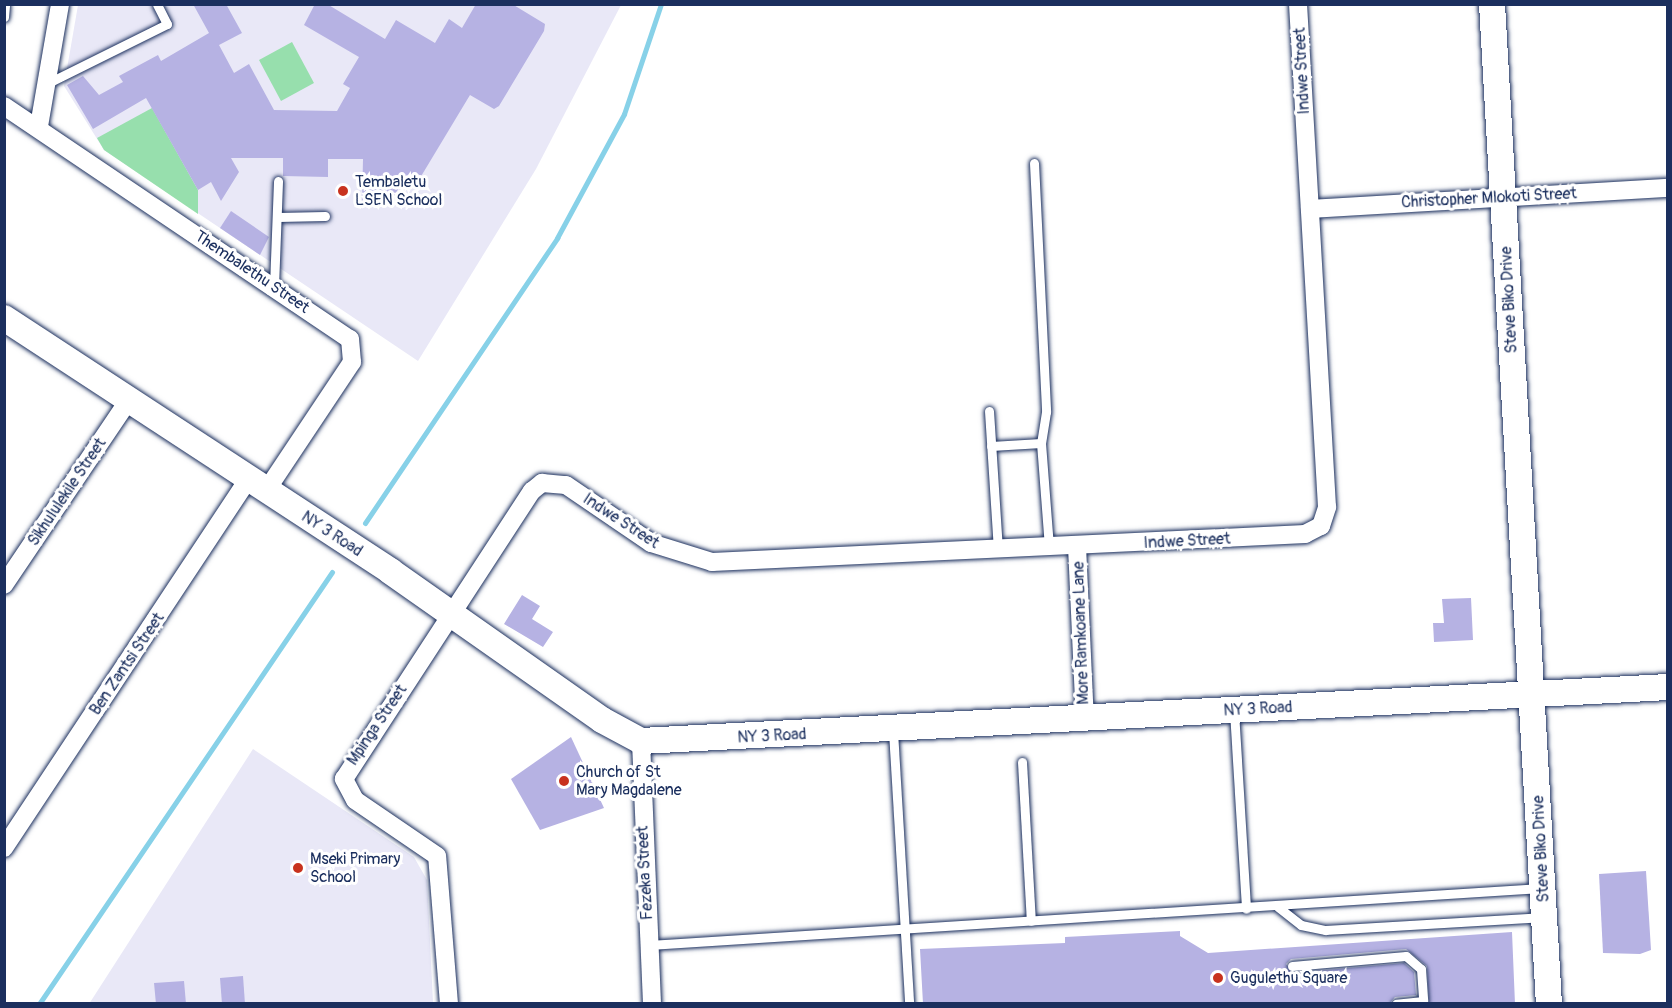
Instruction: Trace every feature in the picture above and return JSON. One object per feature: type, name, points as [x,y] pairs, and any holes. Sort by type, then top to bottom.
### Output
[{"type":"street","points":[[39,126],[60,4]]},
{"type":"street","name":"Indwe Street","points":[[548,481],[566,485],[651,543],[712,561],[1048,548],[1305,534],[1321,526],[1327,507],[1298,4]]},
{"type":"street","name":"Steve Biko Drive","points":[[1492,4],[1549,1004]]},
{"type":"street","name":"Thembalethu Street","points":[[4,106],[39,126],[346,335],[354,353],[257,485]]},
{"type":"street","name":"Christopher Mlokoti Street","points":[[1310,209],[1668,188]]},
{"type":"street","name":"NY 3 Road","points":[[4,318],[452,614],[602,720],[641,741],[1668,687]]},
{"type":"street","name":"Sikhululekile Street","points":[[4,585],[129,400]]},
{"type":"street","name":"Mpinga Street","points":[[449,1004],[437,856],[356,800],[344,779],[532,491],[548,481]]},
{"type":"street","name":"Ben Zantsi Street","points":[[4,848],[257,485]]},
{"type":"street","name":"More Ramkoane Lane","points":[[1077,546],[1085,719]]},
{"type":"street","name":"Fezeka Street","points":[[641,741],[652,1004]]},
{"type":"lane","points":[[46,84],[167,24],[157,4]]},
{"type":"lane","points":[[4,17],[6,5]]},
{"type":"lane","points":[[1034,163],[1046,412],[1041,443],[1048,548]]},
{"type":"lane","points":[[274,286],[278,181]]},
{"type":"lane","points":[[278,217],[325,216]]},
{"type":"lane","points":[[989,411],[998,550]]},
{"type":"lane","points":[[992,446],[1041,443]]},
{"type":"lane","points":[[1233,710],[1246,909]]},
{"type":"lane","points":[[893,729],[909,1004]]},
{"type":"lane","points":[[1022,762],[1031,921]]},
{"type":"lane","points":[[649,945],[1278,907],[1544,888]]},
{"type":"lane","points":[[1278,907],[1301,925],[1324,930],[1545,917]]},
{"type":"lane","points":[[1292,966],[1406,956],[1421,969],[1423,1002],[1396,1004]]},
{"type":"shaded area","name":"Tembaletu LSEN School","points":[[78,5],[621,5],[536,169],[418,361],[104,150],[64,86]]},
{"type":"shaded area","name":"Mseki Primary School","points":[[253,749],[414,857],[427,880],[433,1003],[89,1004]]},
{"type":"green space","points":[[292,42],[314,83],[281,101],[259,60]]},
{"type":"green space","points":[[152,108],[198,190],[198,214],[104,150],[97,138]]},
{"type":"building","points":[[193,4],[226,4],[242,33],[219,45],[234,73],[249,64],[274,110],[337,111],[350,88],[343,84],[359,57],[304,25],[315,4],[327,4],[385,39],[396,20],[435,43],[449,19],[462,28],[476,4],[512,4],[545,24],[544,31],[499,106],[494,109],[470,95],[417,183],[406,176],[389,204],[362,203],[363,159],[328,159],[328,177],[283,176],[283,158],[231,158],[239,172],[221,201],[211,182],[198,190],[146,98],[93,129],[67,85],[83,76],[99,95],[123,82],[119,76],[158,55],[161,61],[209,33]]},
{"type":"building","points":[[231,211],[269,237],[260,255],[220,228]]},
{"type":"building","points":[[522,595],[540,606],[532,619],[553,632],[543,647],[504,624]]},
{"type":"building","points":[[1471,598],[1473,640],[1434,642],[1433,623],[1444,623],[1442,599]]},
{"type":"building","points":[[571,737],[604,808],[540,830],[511,779]]},
{"type":"building","points":[[1646,871],[1651,950],[1640,954],[1603,953],[1599,874]]},
{"type":"building","name":"Gugulethu Square","points":[[1180,931],[1180,936],[1208,953],[1512,932],[1515,1004],[1429,1004],[1427,966],[1406,949],[1291,959],[1286,964],[1293,973],[1404,963],[1414,972],[1416,995],[1395,997],[1389,1004],[923,1004],[920,949],[1065,943],[1065,937]]},
{"type":"building","points":[[243,976],[245,1004],[222,1004],[220,978]]},
{"type":"building","points":[[184,981],[186,1004],[156,1004],[154,983]]},
{"type":"waterway","points":[[365,523],[557,238],[624,114],[661,4]]},
{"type":"waterway","points":[[39,1004],[332,572]]},
{"type":"place","name":"Tembaletu LSEN School","points":[[343,191]]},
{"type":"place","name":"Church of St Mary Magdalene","points":[[564,781]]},
{"type":"place","name":"Mseki Primary School","points":[[298,868]]},
{"type":"place","name":"Gugulethu Square","points":[[1218,978]]}]
